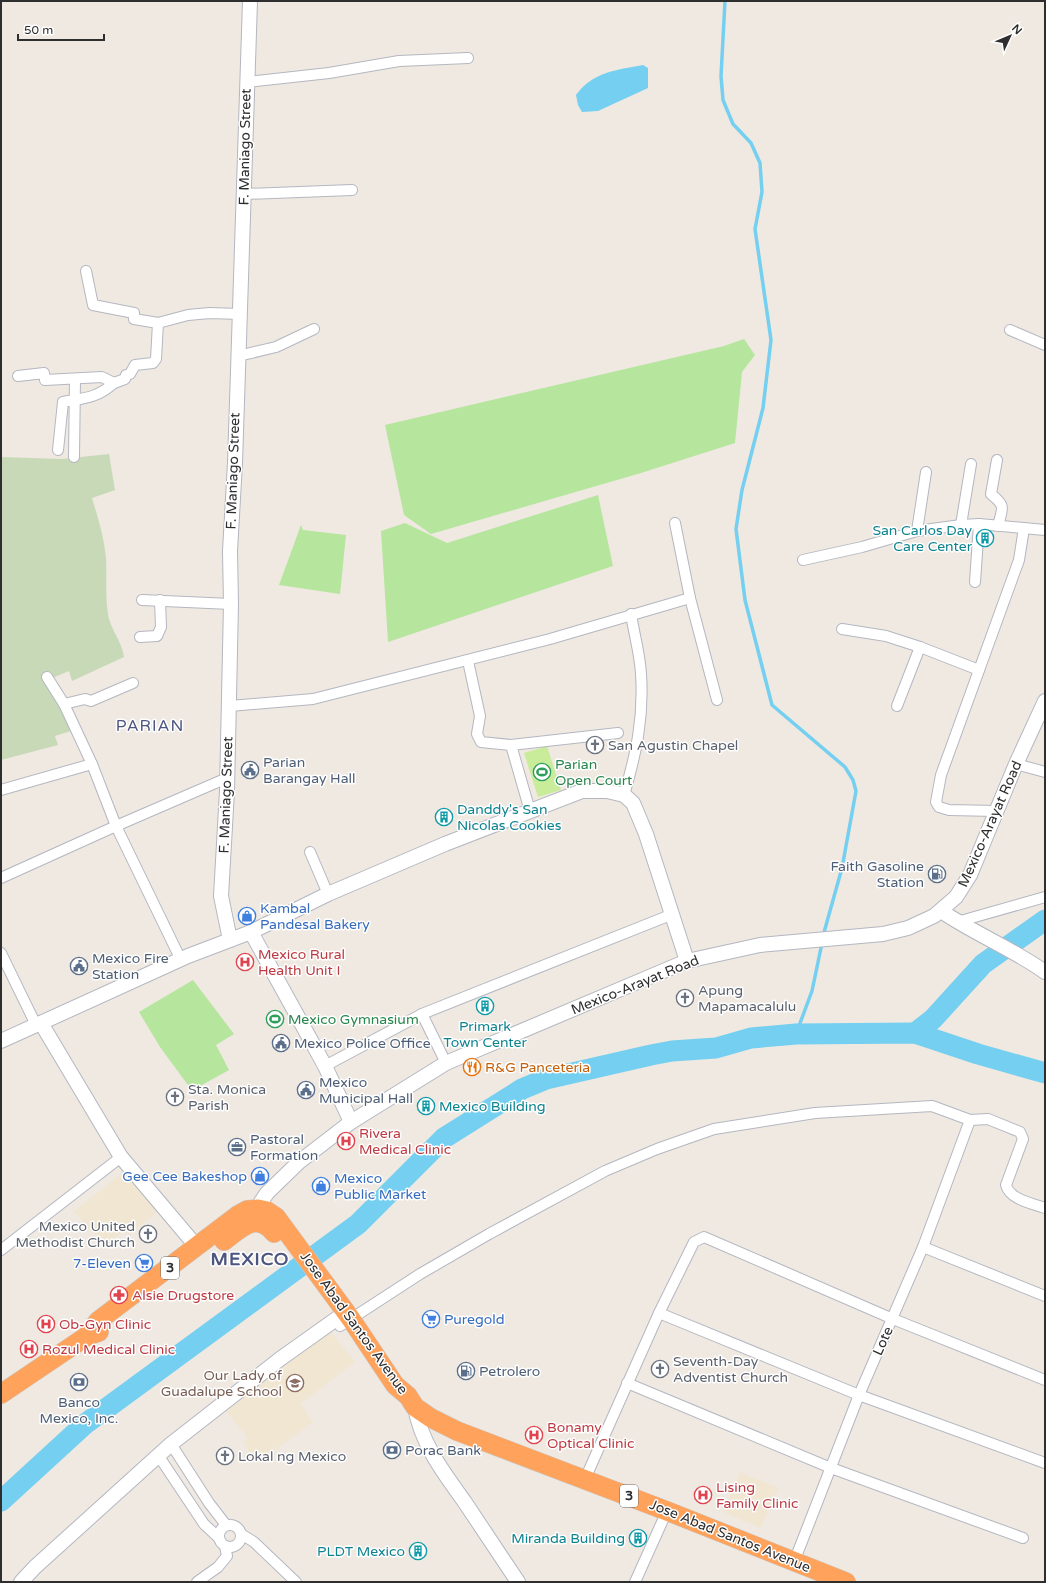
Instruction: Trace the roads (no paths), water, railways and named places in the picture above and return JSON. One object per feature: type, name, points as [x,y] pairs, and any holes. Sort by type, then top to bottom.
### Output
[{"type":"highway","name":"3","points":[[1,1394],[86,1336],[105,1330],[256,1216],[248,1210],[238,1215],[98,1321],[86,1336]]},
{"type":"highway","name":"Jose Abad Santos Avenue","points":[[256,1216],[267,1210],[276,1217],[285,1238],[315,1281],[343,1319],[395,1384],[408,1396],[415,1407],[457,1431],[667,1510],[794,1562],[826,1579],[846,1582]]},
{"type":"main road","name":"F. Maniago Street","points":[[230,940],[221,896],[230,706],[230,551],[240,314],[250,1]]},
{"type":"main road","name":"Mexico-Arayat Road","points":[[256,1216],[267,1193],[299,1162],[351,1122],[446,1063],[687,961],[749,947],[805,940],[883,934],[908,928],[923,922],[941,911],[956,897],[970,875],[1016,764],[1045,701]]},
{"type":"main road","points":[[1,1041],[181,960],[251,932],[328,894],[445,844],[582,791],[607,791],[624,795],[633,803],[639,815],[673,914],[687,961]]},
{"type":"main road","points":[[941,911],[957,922],[1016,954],[1045,972]]},
{"type":"main road","points":[[251,932],[325,1066],[351,1122]]},
{"type":"main road","points":[[38,1024],[121,1157],[197,1247]]},
{"type":"main road","points":[[21,1582],[35,1567],[171,1444],[280,1359],[343,1319]]},
{"type":"main road","points":[[415,1407],[417,1421],[424,1438],[518,1582]]},
{"type":"street","points":[[247,82],[329,73],[399,61],[468,58]]},
{"type":"street","points":[[244,194],[352,190]]},
{"type":"street","points":[[86,271],[93,305],[134,313],[134,319],[158,323],[188,315],[210,313],[240,314]]},
{"type":"street","points":[[58,450],[63,402],[99,394],[114,383],[125,379],[126,375],[130,374],[135,365],[153,363],[156,359],[158,323]]},
{"type":"street","points":[[238,356],[276,347],[314,328]]},
{"type":"street","points":[[1010,330],[1045,345]]},
{"type":"street","points":[[18,376],[44,374],[45,380],[102,377],[114,383]]},
{"type":"street","points":[[74,457],[75,379]]},
{"type":"street","points":[[997,460],[990,494],[1001,503],[1002,506],[998,526]]},
{"type":"street","points":[[961,525],[971,464]]},
{"type":"street","points":[[917,530],[926,472]]},
{"type":"street","points":[[675,522],[690,598],[717,700]]},
{"type":"street","points":[[975,582],[979,524]]},
{"type":"street","points":[[803,560],[862,547],[917,530],[979,524],[1045,530]]},
{"type":"street","points":[[996,811],[949,810],[938,807],[936,802],[941,775],[1019,560],[1024,528]]},
{"type":"street","points":[[230,706],[313,699],[468,661],[550,639],[631,614],[690,598]]},
{"type":"street","points":[[142,600],[231,604]]},
{"type":"street","points":[[140,637],[157,636],[160,632],[160,600]]},
{"type":"street","points":[[624,795],[639,741],[641,714],[641,674],[631,614]]},
{"type":"street","points":[[842,629],[876,634],[920,647],[979,670]]},
{"type":"street","points":[[897,706],[920,647]]},
{"type":"street","points":[[468,661],[480,716],[478,738],[481,742],[511,745],[618,733]]},
{"type":"street","points":[[47,677],[64,704],[92,764],[116,826],[181,960]]},
{"type":"street","points":[[64,704],[85,699],[91,700],[133,683]]},
{"type":"street","points":[[511,745],[530,811]]},
{"type":"street","points":[[1,790],[92,764]]},
{"type":"street","points":[[1016,764],[1045,772]]},
{"type":"street","points":[[1,878],[227,778]]},
{"type":"street","points":[[310,852],[328,894]]},
{"type":"street","points":[[957,922],[1045,897]]},
{"type":"street","points":[[325,1066],[422,1014],[673,914]]},
{"type":"street","points":[[1,953],[38,1024]]},
{"type":"street","points":[[422,1014],[446,1063]]},
{"type":"street","points":[[343,1319],[475,1242],[605,1171],[695,1135],[714,1129],[815,1113],[932,1106],[970,1120],[988,1119],[1020,1132],[1023,1139],[1006,1185],[1008,1190],[1014,1196],[1045,1208]]},
{"type":"street","name":"Lote","points":[[794,1562],[858,1395],[893,1319],[923,1247],[970,1120]]},
{"type":"street","points":[[1,1250],[121,1157]]},
{"type":"street","points":[[585,1479],[659,1313],[694,1242],[704,1237],[893,1319],[1045,1380]]},
{"type":"street","points":[[923,1247],[1045,1296]]},
{"type":"street","points":[[659,1313],[858,1395],[1045,1463]]},
{"type":"street","points":[[627,1383],[763,1441],[831,1468],[1023,1538]]},
{"type":"street","points":[[171,1444],[209,1503],[226,1525],[235,1526],[241,1534],[254,1542],[296,1582]]},
{"type":"street","points":[[158,1455],[204,1524],[218,1537],[220,1543],[231,1547],[236,1545],[240,1540],[241,1534]]},
{"type":"street","points":[[635,1582],[667,1510]]},
{"type":"street","points":[[218,1537],[222,1528],[226,1525]]},
{"type":"street","points":[[197,1582],[223,1562],[227,1556],[225,1546]]},
{"type":"water","points":[[643,65],[648,68],[648,88],[598,111],[582,112],[578,105],[576,95],[590,81],[606,73]]},
{"type":"waterway","points":[[725,1],[721,76],[723,100],[733,124],[751,143],[760,163],[762,192],[755,229],[771,340],[763,408],[742,490],[736,529],[745,600],[772,705],[845,767],[853,780],[856,791],[842,868],[823,936]]},
{"type":"waterway","points":[[915,1033],[933,1019],[983,964],[1045,920]]},
{"type":"waterway","points":[[796,1034],[812,991],[822,943]]},
{"type":"waterway","points":[[1,1501],[85,1424],[358,1224],[444,1138],[522,1089],[546,1079],[672,1051],[716,1048],[751,1038],[796,1034],[915,1033],[978,1054],[1045,1073]]},
{"type":"place","name":"San Carlos Day Care Center","points":[[985,538]]},
{"type":"place","name":"San Agustin Chapel","points":[[595,745]]},
{"type":"place","name":"Parian Barangay Hall","points":[[250,770]]},
{"type":"place","name":"Parian Open Court","points":[[542,772]]},
{"type":"place","name":"Danddy's San Nicolas Cookies","points":[[444,817]]},
{"type":"place","name":"Faith Gasoline Station","points":[[937,874]]},
{"type":"place","name":"Kambal Pandesal Bakery","points":[[247,916]]},
{"type":"place","name":"Mexico Rural Health Unit I","points":[[245,962]]},
{"type":"place","name":"Mexico Fire Station","points":[[79,966]]},
{"type":"place","name":"Apung Mapamacalulu","points":[[685,998]]},
{"type":"place","name":"Primark Town Center","points":[[485,1006]]},
{"type":"place","name":"Mexico Gymnasium","points":[[275,1019]]},
{"type":"place","name":"Mexico Police Office","points":[[281,1043]]},
{"type":"place","name":"R&G Panceteria","points":[[472,1067]]},
{"type":"place","name":"Mexico Municipal Hall","points":[[306,1090]]},
{"type":"place","name":"Sta. Monica Parish","points":[[175,1097]]},
{"type":"place","name":"Mexico Building","points":[[426,1106]]},
{"type":"place","name":"Rivera Medical Clinic","points":[[346,1141]]},
{"type":"place","name":"Pastoral Formation","points":[[237,1147]]},
{"type":"place","name":"Gee Cee Bakeshop","points":[[260,1176]]},
{"type":"place","name":"Mexico Public Market","points":[[321,1186]]},
{"type":"place","name":"Mexico United Methodist Church","points":[[148,1234]]},
{"type":"place","name":"7-Eleven","points":[[144,1263]]},
{"type":"place","name":"Alsie Drugstore","points":[[119,1295]]},
{"type":"place","name":"Puregold","points":[[431,1319]]},
{"type":"place","name":"Ob-Gyn Clinic","points":[[46,1324]]},
{"type":"place","name":"Rozul Medical Clinic","points":[[29,1349]]},
{"type":"place","name":"Seventh-Day Adventist Church","points":[[660,1369]]},
{"type":"place","name":"Petrolero","points":[[466,1371]]},
{"type":"place","name":"Banco Mexico, Inc.","points":[[79,1382]]},
{"type":"place","name":"Our Lady of Guadalupe School","points":[[295,1383]]},
{"type":"place","name":"Bonamy Optical Clinic","points":[[534,1435]]},
{"type":"place","name":"Porac Bank","points":[[392,1450]]},
{"type":"place","name":"Lokal ng Mexico","points":[[225,1456]]},
{"type":"place","name":"Lising Family Clinic","points":[[703,1495]]},
{"type":"place","name":"Miranda Building","points":[[638,1538]]},
{"type":"place","name":"PLDT Mexico","points":[[418,1551]]},
{"type":"district","name":"PARIAN","points":[[150,726]]},
{"type":"district","name":"MEXICO","points":[[250,1259]]}]
